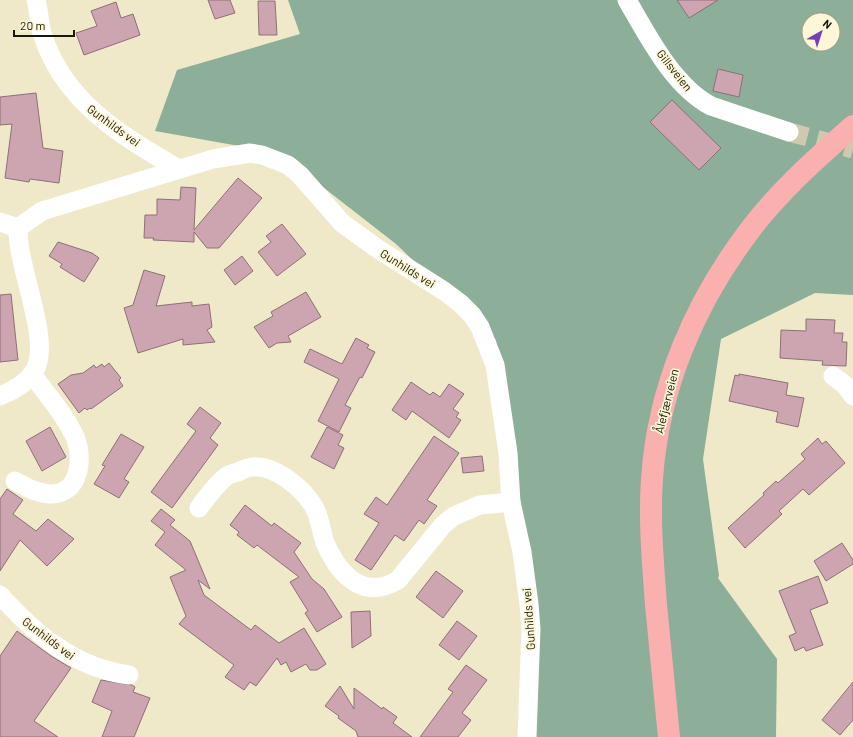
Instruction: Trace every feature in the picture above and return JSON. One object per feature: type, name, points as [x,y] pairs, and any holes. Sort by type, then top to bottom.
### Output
[{"type":"main road","name":"Ålefjærveien","points":[[669,737],[653,565],[651,514],[656,441],[675,367],[689,330],[711,287],[751,228],[780,196],[853,126]]},
{"type":"street","name":"Gillsveien","points":[[627,0],[673,72],[687,89],[696,97],[711,106],[788,132]]},
{"type":"street","name":"Gunhilds vei","points":[[39,1],[42,34],[56,65],[72,91],[94,114],[178,168]]},
{"type":"street","name":"Gunhilds vei","points":[[18,228],[42,211],[130,186],[178,168],[234,155],[250,153],[276,159],[288,165],[300,175],[342,223],[375,247],[420,274],[460,303],[480,327],[495,365],[508,453],[511,502],[522,552],[532,629],[527,737]]},
{"type":"street","points":[[0,222],[18,228],[21,261],[38,326],[38,358],[36,368],[24,382],[8,393],[0,396]]},
{"type":"street","points":[[15,481],[36,492],[50,494],[64,492],[74,483],[78,473],[80,451],[70,426],[32,374]]},
{"type":"street","points":[[833,376],[845,385],[853,396]]},
{"type":"street","points":[[199,508],[228,475],[252,467],[265,468],[278,473],[305,495],[314,507],[327,547],[349,579],[357,584],[377,587],[389,586],[398,580],[443,525],[454,516],[480,505],[511,502]]},
{"type":"street","name":"Gunhilds vei","points":[[0,594],[18,615],[41,635],[70,656],[85,663],[129,676]]},
{"type":"green space","points":[[288,0],[853,0],[853,295],[815,293],[721,339],[703,459],[719,576],[718,578],[777,659],[776,737],[520,737],[528,644],[500,395],[496,340],[396,244],[301,170],[268,151],[155,131],[177,70],[300,34]]},
{"type":"building","points":[[208,0],[230,0],[235,13],[215,19]]},
{"type":"building","points":[[677,0],[718,0],[689,18]]},
{"type":"building","points":[[258,1],[275,1],[277,35],[259,35]]},
{"type":"building","points":[[116,2],[121,18],[133,14],[140,35],[84,55],[76,33],[97,26],[91,11]]},
{"type":"building","points":[[718,69],[743,75],[739,97],[713,91]]},
{"type":"building","points":[[36,93],[43,148],[63,151],[59,183],[30,179],[29,182],[5,178],[12,124],[0,125],[0,97]]},
{"type":"building","points":[[672,100],[721,148],[699,170],[650,122]]},
{"type":"building","points":[[238,178],[262,198],[219,248],[207,248],[194,232],[194,242],[153,240],[154,238],[144,238],[145,215],[157,215],[157,199],[180,200],[181,187],[196,188],[194,230]]},
{"type":"building","points":[[282,224],[306,254],[277,276],[258,252],[271,242],[266,236]]},
{"type":"building","points":[[58,242],[92,253],[99,258],[84,282],[60,267],[62,264],[49,256]]},
{"type":"building","points":[[242,256],[253,271],[235,285],[224,270]]},
{"type":"building","points":[[144,270],[165,276],[156,306],[192,302],[192,306],[209,304],[212,327],[207,330],[215,342],[183,345],[183,339],[138,353],[124,308],[133,305]]},
{"type":"building","points":[[306,292],[321,317],[288,336],[291,342],[277,343],[269,348],[254,327],[273,316],[271,312]]},
{"type":"building","points":[[11,294],[18,360],[0,362],[0,295]]},
{"type":"building","points":[[806,319],[835,320],[834,333],[843,333],[842,342],[847,342],[846,366],[822,365],[823,361],[780,358],[781,330],[806,331]]},
{"type":"building","points":[[356,338],[369,345],[367,348],[375,352],[362,378],[360,377],[345,405],[351,408],[339,432],[318,421],[339,379],[304,362],[310,349],[342,364]]},
{"type":"building","points":[[109,363],[121,378],[119,380],[123,386],[91,409],[90,408],[87,410],[85,408],[79,413],[58,384],[71,375],[83,373],[94,365],[96,368],[102,364],[104,367]]},
{"type":"building","points":[[739,374],[788,383],[786,395],[804,398],[798,427],[776,422],[778,412],[729,401],[735,375],[739,376]]},
{"type":"building","points":[[411,382],[430,395],[433,392],[440,397],[449,384],[464,394],[453,409],[459,413],[456,417],[461,420],[449,438],[412,411],[406,420],[392,410]]},
{"type":"building","points":[[200,407],[221,423],[210,438],[218,445],[172,508],[151,492],[196,431],[187,424]]},
{"type":"building","points":[[50,427],[66,457],[42,471],[26,441]]},
{"type":"building","points":[[327,427],[343,435],[338,445],[344,448],[334,469],[311,457]]},
{"type":"building","points":[[121,434],[144,447],[124,479],[129,482],[119,498],[94,484],[105,466],[102,465]]},
{"type":"building","points":[[434,436],[459,453],[427,500],[437,506],[424,524],[419,520],[404,541],[395,535],[371,570],[355,560],[379,523],[364,514],[376,497],[387,505]]},
{"type":"building","points":[[818,438],[822,444],[826,441],[845,463],[809,495],[803,489],[779,511],[782,514],[745,548],[728,528],[764,495],[763,493],[776,481],[778,483],[805,459],[801,454]]},
{"type":"building","points":[[482,456],[484,471],[463,473],[461,458]]},
{"type":"building","points":[[7,489],[23,500],[13,514],[36,531],[48,519],[74,539],[47,566],[20,540],[0,571],[0,499]]},
{"type":"building","points":[[245,505],[272,526],[274,523],[301,543],[294,552],[312,579],[324,589],[342,617],[317,632],[305,613],[308,611],[290,582],[299,577],[257,545],[254,548],[237,535],[239,532],[230,525]]},
{"type":"building","points":[[161,509],[175,520],[170,525],[190,541],[210,589],[198,580],[204,595],[251,630],[255,625],[279,643],[304,628],[326,664],[317,670],[310,670],[306,664],[291,672],[286,662],[281,665],[277,658],[256,686],[250,682],[244,690],[225,677],[234,665],[179,624],[186,616],[170,577],[186,570],[155,545],[165,532],[151,521]]},
{"type":"building","points":[[842,543],[853,560],[853,564],[826,581],[814,561]]},
{"type":"building","points":[[436,571],[463,591],[443,618],[416,597]]},
{"type":"building","points":[[818,576],[828,603],[810,610],[823,645],[806,651],[804,647],[795,651],[789,636],[796,633],[779,591]]},
{"type":"building","points":[[370,611],[371,636],[352,648],[351,612]]},
{"type":"building","points":[[457,621],[477,636],[459,660],[439,645]]},
{"type":"building","points":[[17,631],[51,656],[71,668],[34,721],[58,737],[0,737],[0,656]]},
{"type":"building","points":[[466,665],[487,680],[462,713],[471,720],[458,737],[420,737],[453,692],[448,689]]},
{"type":"building","points":[[101,680],[132,685],[135,687],[133,692],[150,698],[134,737],[102,737],[112,711],[92,702]]},
{"type":"building","points":[[853,682],[853,720],[840,735],[822,720]]},
{"type":"building","points":[[340,686],[354,709],[354,688],[382,709],[383,707],[397,717],[393,723],[412,737],[358,737],[356,731],[325,706]]},
{"type":"tunnel","points":[[789,132],[853,149]]}]
